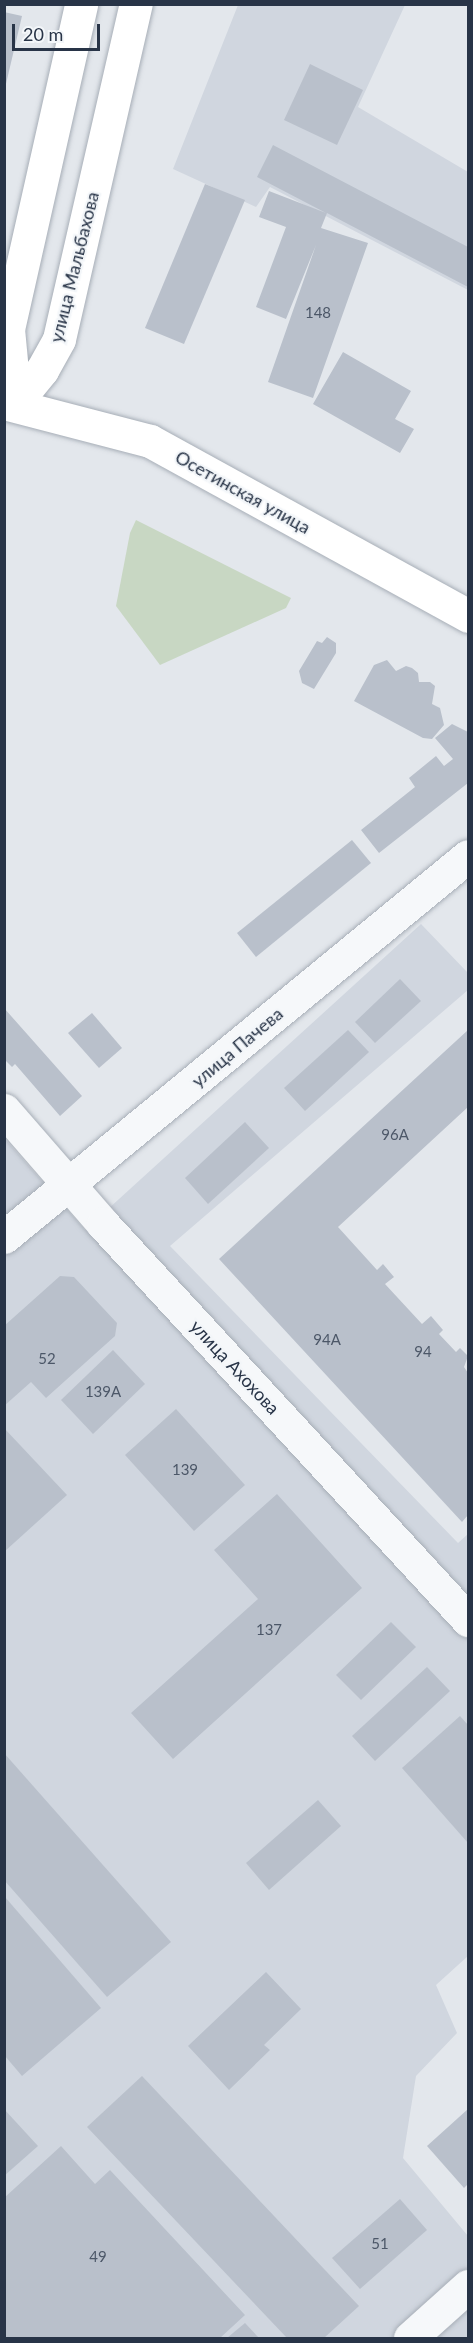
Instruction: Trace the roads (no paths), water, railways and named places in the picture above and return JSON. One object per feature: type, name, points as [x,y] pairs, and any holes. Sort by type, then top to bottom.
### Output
[{"type":"main road","points":[[10,403],[8,329],[81,4]]},
{"type":"main road","name":"улица Мальбахова","points":[[10,403],[42,370],[59,339],[136,4]]},
{"type":"main road","name":"Осетинская улица","points":[[10,403],[150,441],[468,616]]},
{"type":"street","name":"улица Пачева","points":[[4,1237],[468,856]]},
{"type":"street","name":"улица Ахохова","points":[[4,1110],[468,1620]]},
{"type":"street","points":[[410,2338],[468,2286]]}]
